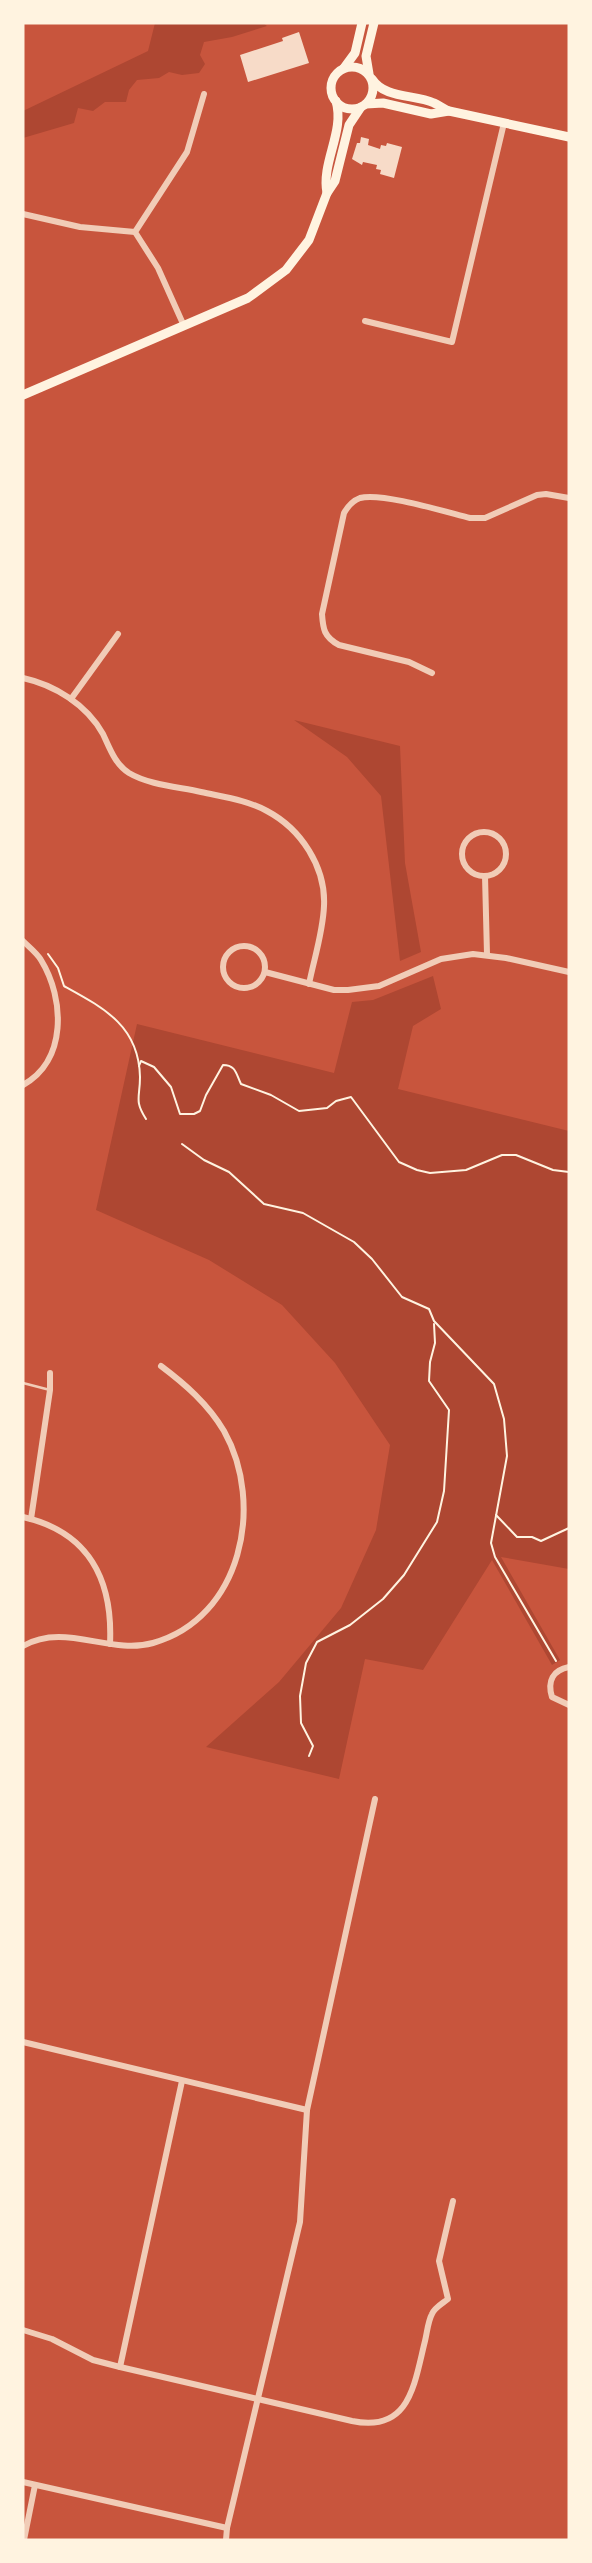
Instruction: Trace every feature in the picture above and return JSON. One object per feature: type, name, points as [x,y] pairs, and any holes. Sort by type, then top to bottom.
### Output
[{"type":"main road","points":[[327,193],[325,179],[338,121],[331,86],[335,75],[355,53],[362,23]]},
{"type":"main road","points":[[23,395],[248,298],[286,270],[309,240],[327,193],[335,181],[349,125],[373,90],[366,56],[374,23]]},
{"type":"main road","points":[[344,68],[360,68],[376,86],[386,91],[434,103],[449,111],[569,137]]},
{"type":"main road","points":[[336,101],[345,107],[383,103],[432,114],[449,111]]},
{"type":"street","points":[[135,232],[187,152],[204,94]]},
{"type":"street","points":[[365,321],[452,342],[504,123]]},
{"type":"street","points":[[23,214],[80,227],[135,232]]},
{"type":"street","points":[[135,232],[163,277],[184,326]]},
{"type":"street","points":[[432,673],[409,662],[338,645],[328,639],[323,629],[322,614],[344,513],[349,504],[357,499],[379,497],[470,518],[485,518],[537,495],[569,498]]},
{"type":"street","points":[[71,699],[118,634]]},
{"type":"street","points":[[23,678],[49,686],[71,699],[94,721],[114,758],[131,774],[256,806],[282,820],[305,843],[318,870],[324,891],[323,920],[309,984]]},
{"type":"street","points":[[483,832],[500,839],[506,853],[501,868],[485,876],[472,873],[461,853],[464,843],[474,834],[483,832]]},
{"type":"street","points":[[485,876],[487,954]]},
{"type":"street","points":[[23,941],[41,958],[52,987],[58,1030],[56,1046],[49,1061],[41,1073],[23,1085]]},
{"type":"street","points":[[254,947],[263,956],[265,972],[258,984],[244,989],[229,982],[223,963],[233,949],[254,947]]},
{"type":"street","points":[[265,972],[334,990],[379,986],[441,959],[458,955],[487,954],[569,972]]},
{"type":"street","points":[[23,1646],[36,1638],[62,1635],[136,1647],[179,1633],[196,1621],[220,1593],[236,1563],[241,1543],[244,1499],[240,1469],[233,1450],[214,1415],[188,1386],[161,1366]]},
{"type":"street","points":[[32,1519],[50,1373]]},
{"type":"street","points":[[23,1517],[50,1525],[66,1534],[94,1562],[109,1606],[110,1644]]},
{"type":"street","points":[[569,1667],[560,1668],[552,1676],[549,1687],[552,1697],[569,1705]]},
{"type":"street","points":[[226,2540],[300,2221],[307,2110],[375,1799]]},
{"type":"street","points":[[23,2042],[307,2110]]},
{"type":"street","points":[[121,2367],[182,2081]]},
{"type":"street","points":[[23,2330],[52,2339],[93,2360],[363,2423],[383,2422],[401,2411],[411,2392],[432,2313],[448,2300],[439,2261],[453,2201]]},
{"type":"street","points":[[23,2482],[227,2528]]},
{"type":"street","points":[[24,2540],[35,2485]]},
{"type":"lane","points":[[23,1383],[50,1390]]},
{"type":"path","points":[[41,958],[50,953],[64,986],[105,1009],[133,1041],[139,1066],[138,1105],[146,1119]]},
{"type":"path","points":[[139,1066],[141,1061],[154,1067],[171,1087],[180,1114],[200,1111],[223,1065],[230,1065],[236,1069],[241,1084],[271,1095],[299,1111],[327,1108],[336,1101],[351,1097],[399,1162],[417,1170],[430,1173],[466,1170],[502,1155],[516,1155],[553,1170],[569,1172]]},
{"type":"path","points":[[181,1144],[204,1160],[229,1172],[264,1203],[303,1213],[354,1242],[372,1259],[402,1297],[429,1309],[434,1321],[435,1343],[429,1381],[449,1410],[444,1491],[437,1522],[404,1575],[383,1599],[350,1625],[317,1642],[306,1663],[300,1696],[301,1723],[313,1746],[309,1756]]},
{"type":"path","points":[[434,1321],[494,1384],[504,1419],[507,1456],[491,1543],[495,1557],[560,1668]]},
{"type":"path","points":[[496,1514],[517,1537],[532,1537],[541,1541],[569,1528]]},
{"type":"shaded area","points":[[155,23],[263,23],[267,26],[204,42],[200,55],[205,64],[199,73],[182,75],[169,72],[159,78],[137,80],[129,90],[126,102],[105,102],[93,111],[78,108],[74,123],[23,138],[23,111],[148,51]]},
{"type":"shaded area","points":[[294,720],[400,746],[405,863],[421,952],[400,961],[381,796],[347,757]]},
{"type":"shaded area","points":[[433,976],[441,1009],[413,1026],[398,1089],[569,1131],[569,1569],[501,1557],[560,1660],[552,1665],[492,1560],[423,1670],[365,1659],[339,1779],[206,1747],[279,1682],[341,1608],[376,1530],[390,1445],[335,1363],[282,1305],[209,1260],[96,1210],[137,1024],[334,1073],[352,1002],[373,1000]]},
{"type":"building","points":[[299,32],[309,63],[248,82],[240,55],[283,41],[282,38]]},
{"type":"building","points":[[361,137],[369,139],[368,145],[380,149],[381,145],[386,146],[387,143],[402,147],[394,178],[380,174],[381,170],[376,169],[377,165],[363,162],[362,165],[352,159]]}]
